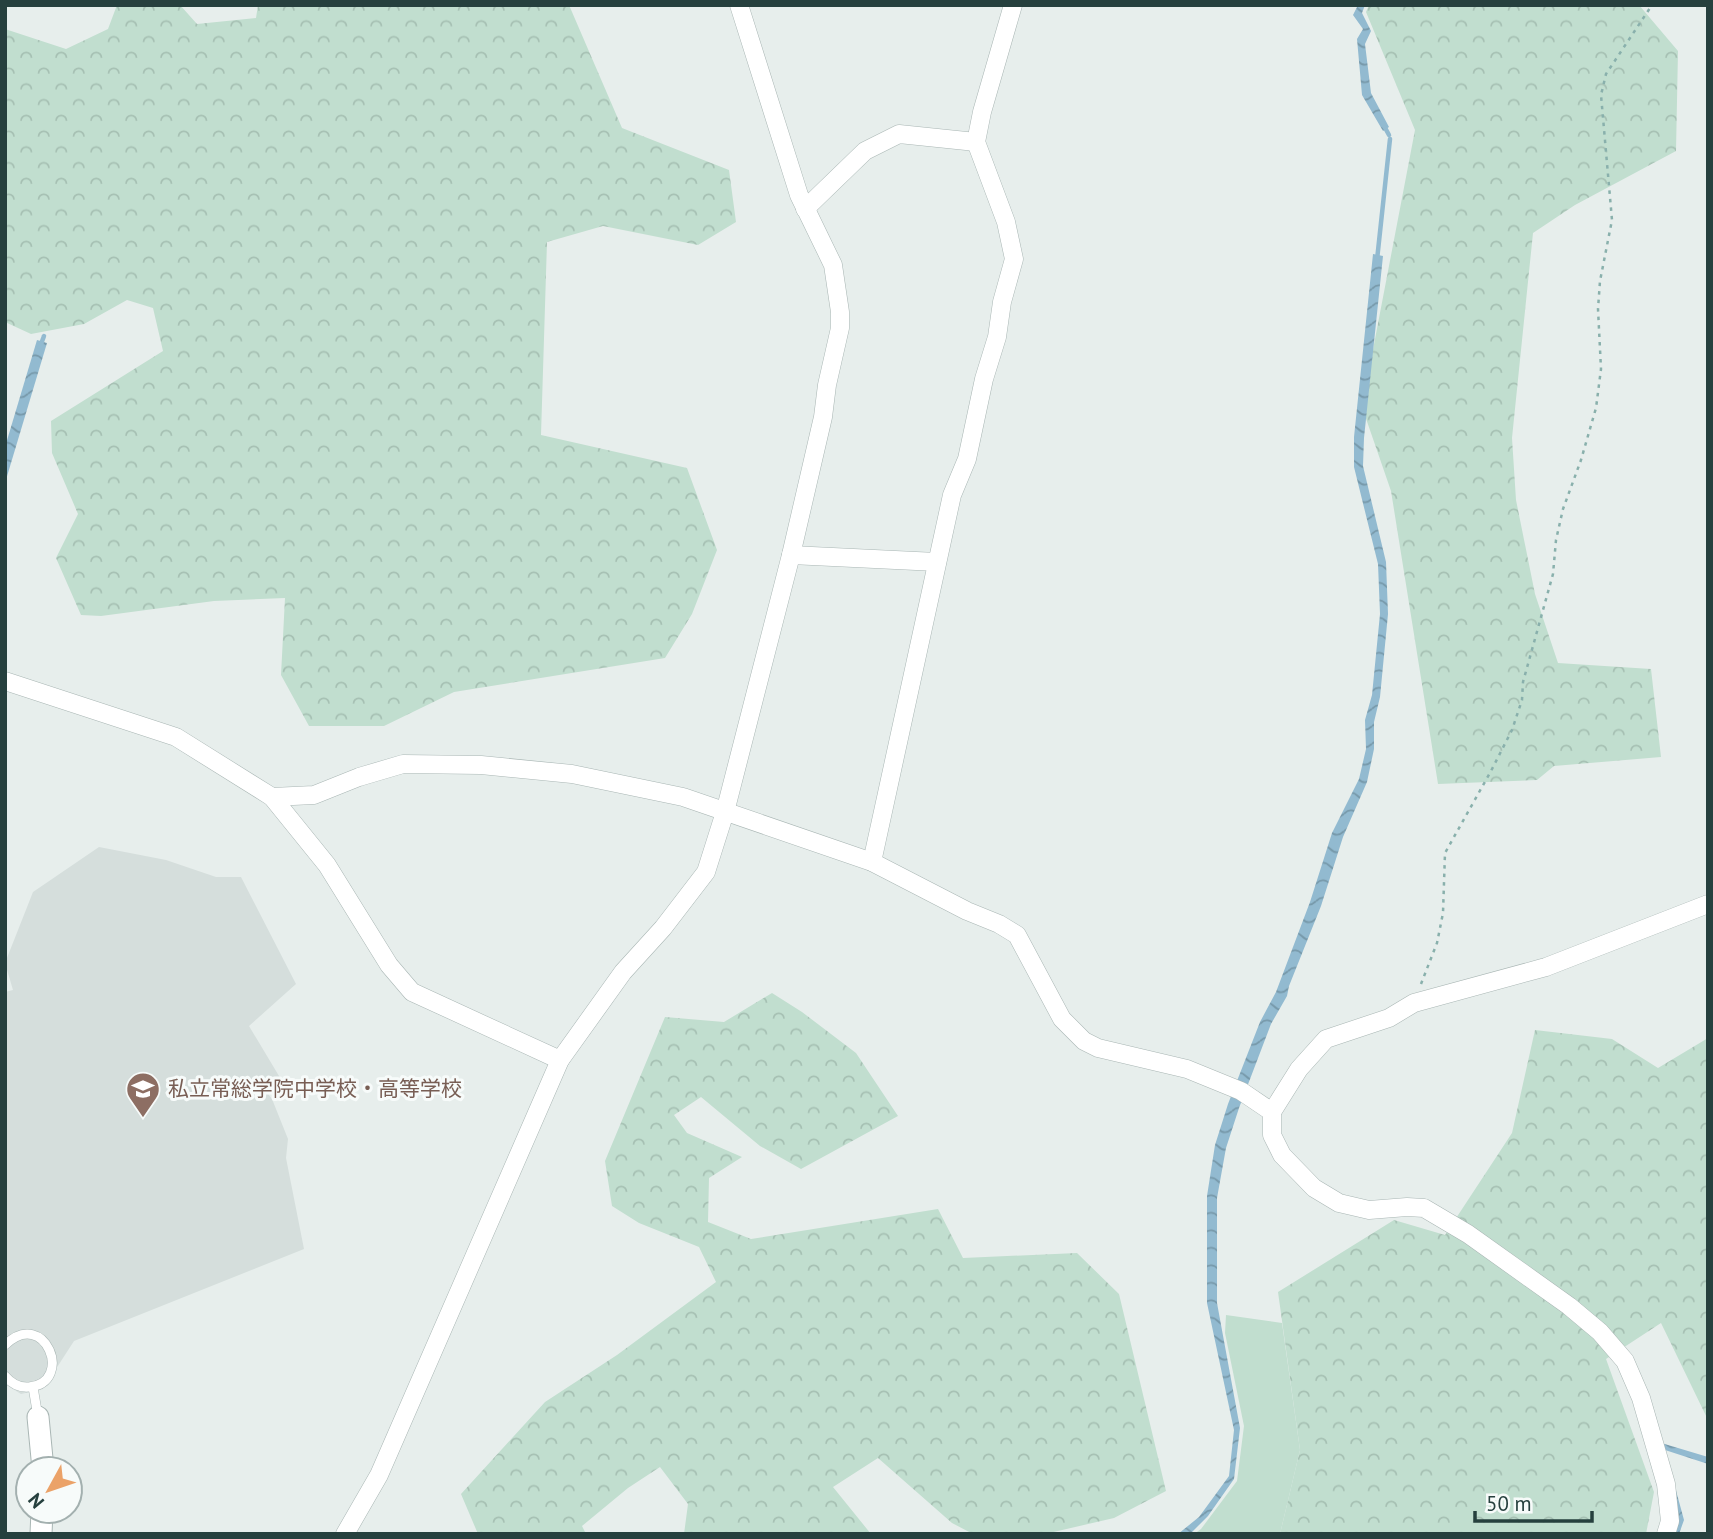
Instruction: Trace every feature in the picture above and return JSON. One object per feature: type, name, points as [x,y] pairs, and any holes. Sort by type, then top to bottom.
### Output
[{"type":"street","points":[[345,1534],[379,1475],[560,1060],[623,972],[663,928],[706,872],[725,812],[791,555],[823,417],[840,328],[833,265],[806,209],[739,5]]},
{"type":"street","points":[[872,862],[951,495],[967,459],[1014,258],[1006,222],[976,142],[1013,5]]},
{"type":"street","points":[[806,209],[865,152],[899,134],[976,142]]},
{"type":"street","points":[[791,555],[937,562]]},
{"type":"street","points":[[5,681],[176,737],[272,797],[327,865],[389,965],[412,992],[560,1060]]},
{"type":"street","points":[[272,797],[314,794],[403,764],[481,765],[572,774],[682,797],[872,862],[1017,935],[1062,1019],[1084,1041],[1098,1048],[1197,1073],[1241,1091],[1272,1112]]},
{"type":"street","points":[[1666,1534],[1670,1521],[1666,1484],[1641,1398],[1625,1361],[1600,1332],[1569,1306],[1468,1234],[1424,1208],[1369,1210],[1339,1203],[1314,1188],[1282,1155],[1272,1135],[1272,1112],[1299,1069],[1326,1040],[1389,1017],[1414,1003],[1546,967],[1708,904]]},
{"type":"street","points":[[37,1417],[41,1455]]},
{"type":"lane","points":[[5,1376],[15,1385],[33,1387],[41,1383],[51,1370],[53,1362],[49,1346],[36,1336],[19,1335],[7,1338]]},
{"type":"lane","points":[[33,1387],[37,1417]]},
{"type":"path","points":[[1414,1003],[1437,943],[1443,913],[1445,853],[1491,771],[1522,700],[1523,681],[1553,574],[1556,540],[1563,509],[1596,408],[1601,369],[1598,309],[1600,281],[1612,220],[1601,95],[1606,74],[1652,5]]},
{"type":"shaded area","name":"私立常総学院中学校・高等学校","points":[[99,847],[166,860],[216,877],[241,877],[296,984],[249,1026],[282,1081],[265,1090],[272,1099],[288,1139],[286,1158],[304,1249],[74,1341],[43,1389],[21,1394],[5,1384],[5,992],[13,990],[5,963],[33,892]]},
{"type":"green space","points":[[117,5],[180,5],[197,24],[256,18],[258,5],[569,5],[622,128],[729,170],[736,222],[698,245],[603,226],[547,242],[541,435],[687,468],[717,550],[692,614],[665,658],[454,692],[384,726],[309,726],[281,675],[285,598],[214,601],[101,616],[81,615],[56,558],[78,514],[52,453],[51,421],[163,351],[153,308],[127,300],[84,324],[31,334],[5,322],[5,29],[66,49],[108,29]]},
{"type":"green space","points":[[1369,5],[1639,5],[1678,51],[1676,151],[1575,205],[1533,233],[1512,438],[1516,500],[1535,594],[1558,663],[1651,669],[1661,757],[1554,766],[1537,780],[1438,784],[1391,491],[1362,407],[1415,130],[1366,12]]},
{"type":"green space","points":[[772,993],[856,1053],[898,1116],[801,1169],[760,1146],[701,1097],[674,1115],[687,1133],[742,1157],[709,1178],[708,1222],[751,1239],[938,1209],[963,1258],[1077,1253],[1119,1294],[1166,1491],[1114,1518],[1045,1534],[973,1534],[952,1523],[878,1458],[833,1487],[871,1534],[684,1534],[688,1504],[660,1467],[628,1488],[582,1526],[586,1534],[478,1534],[461,1494],[545,1402],[617,1355],[716,1282],[699,1247],[639,1223],[612,1206],[605,1161],[665,1017],[724,1022]]},
{"type":"green space","points":[[1535,1030],[1612,1039],[1658,1068],[1708,1038],[1708,1420],[1661,1323],[1606,1359],[1654,1492],[1646,1534],[1280,1534],[1300,1450],[1278,1292],[1394,1220],[1445,1235],[1512,1133]]},
{"type":"green space","points":[[1226,1315],[1282,1323],[1300,1450],[1280,1534],[1194,1534],[1201,1529],[1237,1481],[1244,1426],[1225,1333]]},
{"type":"water","points":[[1358,5],[1365,5],[1362,13],[1371,31],[1365,44],[1371,93],[1389,127],[1383,131],[1362,95],[1357,39],[1363,29],[1353,15]]},
{"type":"water","points":[[1373,254],[1383,256],[1363,466],[1386,562],[1388,614],[1380,697],[1374,722],[1374,749],[1367,782],[1343,837],[1321,906],[1287,996],[1271,1024],[1226,1148],[1217,1198],[1217,1303],[1240,1428],[1234,1479],[1208,1516],[1192,1532],[1178,1534],[1199,1517],[1229,1476],[1234,1430],[1207,1303],[1207,1196],[1215,1145],[1260,1022],[1276,992],[1310,902],[1332,833],[1359,779],[1366,749],[1365,720],[1372,695],[1380,614],[1378,564],[1354,467],[1354,437]]},
{"type":"water","points":[[37,340],[47,343],[5,483],[5,447]]},
{"type":"water","points":[[1658,1442],[1708,1457],[1708,1464],[1665,1450],[1684,1520],[1679,1534],[1670,1534]]},
{"type":"waterway","points":[[1383,124],[1389,135]]},
{"type":"waterway","points":[[1377,260],[1390,139]]},
{"type":"waterway","points":[[40,347],[44,336]]},
{"type":"place","name":"私立常総学院中学校・高等学校","points":[[143,1119]]}]
